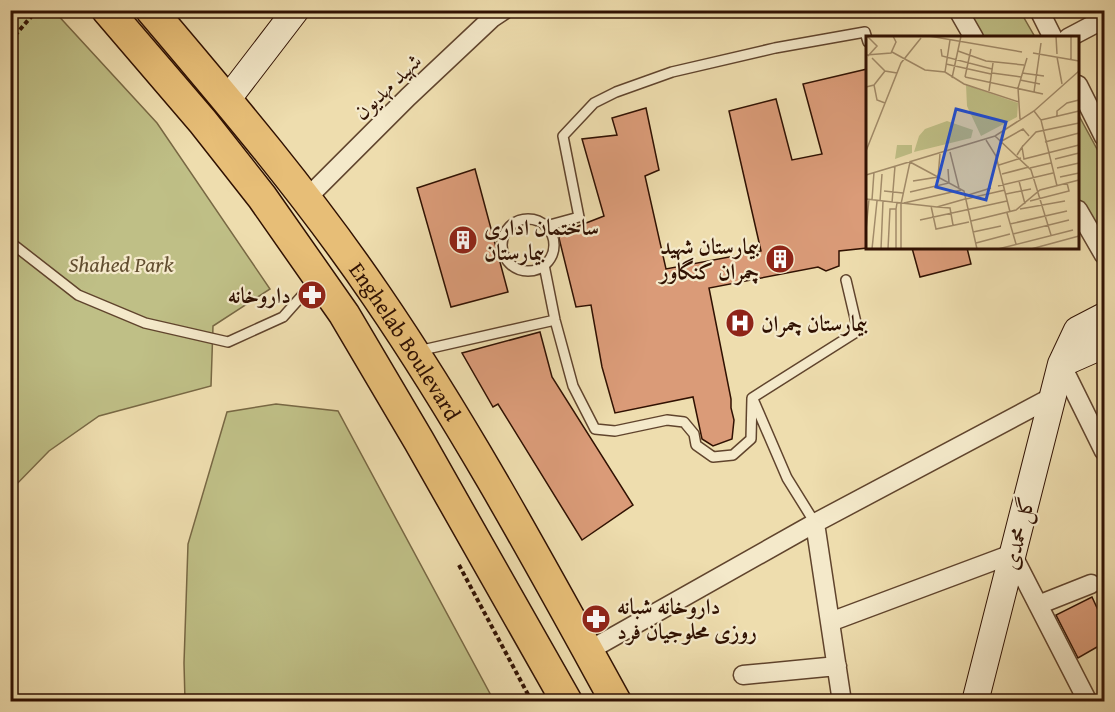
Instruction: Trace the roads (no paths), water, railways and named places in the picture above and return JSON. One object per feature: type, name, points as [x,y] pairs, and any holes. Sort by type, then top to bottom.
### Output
[{"type":"main road","name":"Enghelab Boulevard","points":[[106,10],[262,197],[344,314],[414,431],[567,702]]},
{"type":"main road","name":"Enghelab Boulevard","points":[[151,10],[306,199],[376,295],[462,430],[532,549],[616,702]]},
{"type":"street","points":[[227,100],[296,10]]},
{"type":"street","points":[[958,10],[973,36]]},
{"type":"street","points":[[1039,10],[1052,36]]},
{"type":"street","name":"شهید مهدیون","points":[[306,199],[495,13]]},
{"type":"street","points":[[1072,36],[1104,20]]},
{"type":"street","points":[[1079,89],[1104,137]]},
{"type":"street","points":[[1079,213],[1104,255]]},
{"type":"street","name":"گل محمدی","points":[[975,702],[1061,364],[1077,330],[1104,316]]},
{"type":"street","points":[[1104,345],[1061,364],[1104,451]]},
{"type":"street","points":[[588,651],[815,523],[1052,397]]},
{"type":"street","points":[[815,523],[842,702]]},
{"type":"street","points":[[830,622],[1012,554],[1088,702]]},
{"type":"street","points":[[1038,605],[1091,584]]},
{"type":"street","points":[[743,675],[837,666]]},
{"type":"lane","points":[[546,226],[579,217],[563,136],[594,103],[616,92],[672,72],[775,48],[865,32],[866,37]]},
{"type":"lane","points":[[522,219],[531,219],[546,226],[552,233],[554,250],[544,265],[537,269],[521,270],[508,260],[502,245],[507,230],[514,223],[522,219]]},
{"type":"lane","points":[[10,242],[78,295],[145,323],[228,342],[283,317],[318,277]]},
{"type":"lane","points":[[544,265],[555,320],[573,386],[595,429],[615,431],[667,420],[684,422],[694,434],[696,445],[713,457],[733,455],[751,439],[752,398]]},
{"type":"lane","points":[[752,398],[858,331],[846,280]]},
{"type":"lane","points":[[413,352],[555,320]]},
{"type":"lane","points":[[752,398],[787,478],[815,523]]},
{"type":"place","name":"ساختمان اداری بیمارستان","points":[[463,240]]},
{"type":"place","name":"بیمارستان شهید چمران کنگاور","points":[[780,259]]},
{"type":"place","name":"داروخانه","points":[[312,295]]},
{"type":"place","name":"بیمارستان چمران","points":[[740,323]]},
{"type":"place","name":"داروخانه شبانه روزی محلوجیان فرد","points":[[596,619]]},
{"type":"park label","name":"Shahed Park","points":[[121,264]]}]
